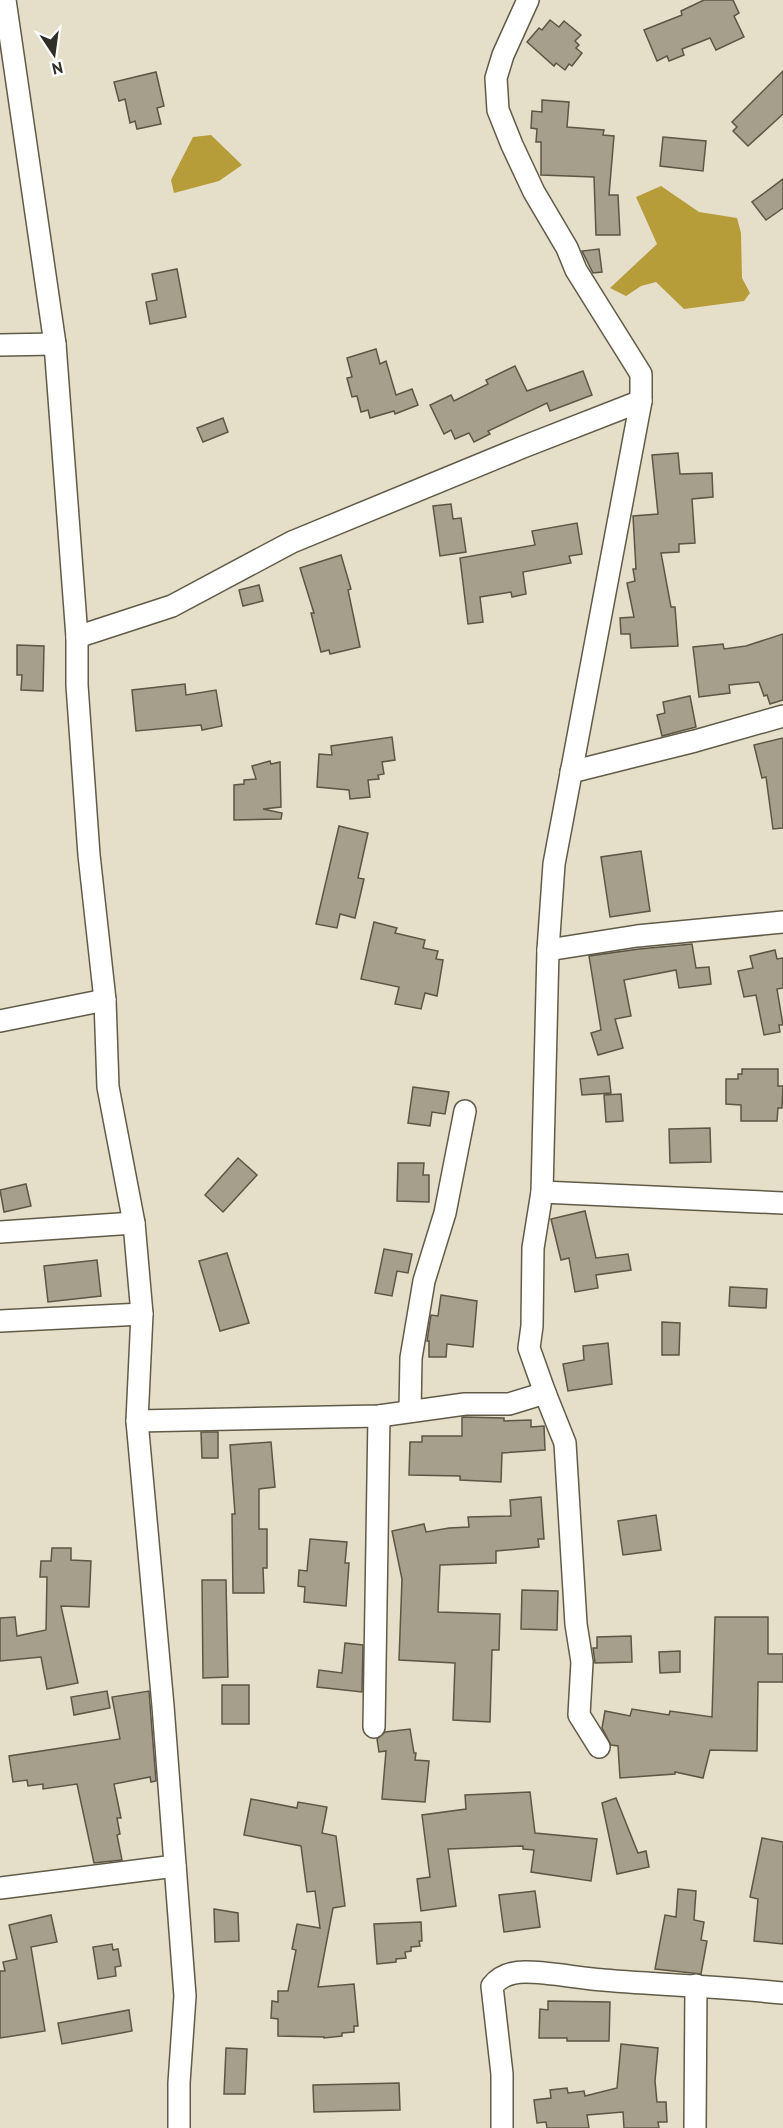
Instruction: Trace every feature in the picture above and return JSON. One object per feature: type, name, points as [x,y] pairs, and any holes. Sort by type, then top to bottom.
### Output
[{"type":"street","points":[[5,0],[55,344],[77,637],[77,685],[89,855],[105,1000],[108,1087],[134,1223],[142,1314],[137,1421],[163,1706],[184,1996],[179,2128]]},
{"type":"street","points":[[528,0],[503,55],[496,78],[498,110],[525,173],[567,248],[576,270],[641,374],[641,401],[554,864],[548,950],[542,1192],[533,1248],[532,1326],[529,1348],[566,1443],[576,1624],[582,1662],[579,1715],[599,1747]]},
{"type":"street","points":[[0,345],[55,344]]},
{"type":"street","points":[[77,637],[172,606],[292,542],[641,401]]},
{"type":"street","points":[[571,772],[783,716]]},
{"type":"street","points":[[548,950],[637,936],[783,922]]},
{"type":"street","points":[[0,1021],[105,1000]]},
{"type":"street","points":[[410,1411],[411,1358],[424,1281],[445,1213],[465,1111]]},
{"type":"street","points":[[542,1192],[783,1203]]},
{"type":"street","points":[[0,1232],[134,1223]]},
{"type":"street","points":[[0,1321],[142,1314]]},
{"type":"street","points":[[137,1421],[379,1416],[465,1404],[509,1404],[545,1393]]},
{"type":"street","points":[[374,1727],[379,1416]]},
{"type":"street","points":[[0,1888],[175,1866]]},
{"type":"street","points":[[502,2128],[502,2074],[492,1986],[498,1979],[509,1974],[525,1972],[783,1993]]},
{"type":"street","points":[[695,2128],[696,1985]]},
{"type":"shaded area","points":[[211,135],[242,165],[219,181],[174,193],[171,180],[193,137]]},
{"type":"shaded area","points":[[661,186],[699,212],[737,218],[741,233],[742,278],[750,293],[744,301],[684,309],[656,282],[641,286],[626,296],[610,288],[657,244],[636,197]]},
{"type":"building","points":[[704,0],[733,0],[739,13],[734,16],[744,37],[716,50],[710,38],[682,49],[684,55],[669,61],[667,56],[657,61],[644,30],[682,15],[681,11]]},
{"type":"building","points":[[550,20],[559,27],[564,21],[581,35],[575,41],[579,45],[576,48],[582,53],[572,66],[569,64],[565,70],[556,63],[554,66],[527,42],[539,28],[542,30]]},
{"type":"building","points":[[783,71],[783,114],[748,146],[733,131],[737,127],[732,122]]},
{"type":"building","points":[[156,72],[164,106],[157,108],[161,124],[137,129],[135,121],[130,123],[125,99],[119,101],[114,82]]},
{"type":"building","points":[[542,100],[569,102],[567,127],[604,130],[603,135],[614,136],[609,195],[618,195],[620,235],[596,235],[594,177],[541,175],[541,142],[536,142],[537,129],[531,128],[532,111],[542,112]]},
{"type":"building","points":[[663,137],[706,141],[703,171],[660,166]]},
{"type":"building","points":[[783,179],[783,208],[766,220],[752,202]]},
{"type":"building","points":[[599,249],[602,272],[593,273],[582,251]]},
{"type":"building","points":[[177,269],[186,317],[150,324],[146,302],[157,300],[152,274]]},
{"type":"building","points":[[376,349],[380,364],[386,361],[396,395],[412,389],[418,405],[395,414],[394,411],[370,418],[368,410],[361,412],[357,396],[352,397],[347,378],[352,377],[347,358]]},
{"type":"building","points":[[515,366],[527,391],[583,371],[592,395],[550,411],[547,403],[488,431],[490,434],[474,442],[469,433],[455,439],[451,430],[444,434],[430,405],[451,395],[454,401],[488,384],[486,380]]},
{"type":"building","points":[[223,418],[228,432],[203,442],[197,428]]},
{"type":"building","points":[[678,453],[680,474],[712,473],[713,497],[692,499],[695,543],[679,544],[679,552],[661,553],[671,607],[675,607],[678,646],[631,648],[630,634],[621,634],[620,618],[634,617],[627,583],[635,581],[633,516],[658,514],[652,455]]},
{"type":"building","points":[[451,504],[453,519],[461,518],[466,552],[440,556],[433,506]]},
{"type":"building","points":[[577,523],[582,554],[569,556],[571,563],[523,572],[526,594],[512,597],[511,592],[480,597],[483,622],[468,624],[460,558],[535,545],[532,531]]},
{"type":"building","points":[[341,555],[351,589],[348,590],[360,647],[330,654],[329,650],[321,652],[311,613],[314,613],[300,568]]},
{"type":"building","points":[[259,585],[263,601],[243,606],[239,590]]},
{"type":"building","points":[[783,634],[783,700],[770,704],[759,682],[729,685],[730,693],[699,697],[693,647],[723,644],[724,649],[746,646]]},
{"type":"building","points":[[17,645],[44,646],[43,691],[21,690],[22,675],[17,675]]},
{"type":"building","points":[[185,684],[186,695],[216,690],[222,726],[202,730],[201,725],[136,731],[132,690]]},
{"type":"building","points":[[690,696],[696,727],[662,736],[657,715],[665,713],[663,702]]},
{"type":"building","points":[[392,737],[395,760],[382,762],[384,774],[378,775],[379,779],[368,780],[370,797],[350,799],[349,790],[317,787],[319,754],[332,755],[331,746]]},
{"type":"building","points":[[783,738],[783,828],[773,829],[766,777],[762,778],[754,745]]},
{"type":"building","points":[[270,761],[271,764],[280,762],[281,807],[263,809],[282,813],[281,819],[234,820],[234,785],[244,784],[244,780],[256,779],[252,766]]},
{"type":"building","points":[[339,826],[368,833],[358,878],[364,879],[355,918],[340,914],[337,928],[316,924]]},
{"type":"building","points":[[641,851],[650,911],[610,917],[601,857]]},
{"type":"building","points":[[374,922],[397,928],[395,933],[425,940],[423,948],[438,951],[436,959],[443,960],[437,996],[425,993],[421,1009],[395,1004],[399,987],[361,979]]},
{"type":"building","points":[[692,944],[696,968],[709,967],[711,984],[679,988],[676,970],[624,980],[631,1016],[615,1019],[623,1048],[598,1055],[591,1033],[601,1030],[589,956]]},
{"type":"building","points":[[775,950],[777,959],[783,958],[783,988],[777,989],[783,1025],[779,1025],[780,1032],[764,1035],[756,995],[744,997],[738,971],[753,968],[750,956]]},
{"type":"building","points":[[742,1069],[778,1069],[778,1086],[783,1086],[782,1108],[778,1108],[777,1121],[741,1121],[741,1105],[726,1104],[726,1079],[738,1079],[738,1074],[742,1074]]},
{"type":"building","points":[[609,1076],[611,1093],[582,1095],[580,1079]]},
{"type":"building","points":[[413,1087],[449,1092],[445,1114],[432,1112],[430,1126],[408,1123]]},
{"type":"building","points":[[621,1094],[623,1121],[606,1122],[604,1095]]},
{"type":"building","points":[[710,1128],[711,1162],[670,1163],[669,1129]]},
{"type":"building","points":[[238,1158],[257,1175],[223,1212],[205,1195]]},
{"type":"building","points":[[398,1163],[424,1163],[423,1175],[429,1175],[429,1202],[397,1201]]},
{"type":"building","points":[[26,1184],[31,1206],[4,1212],[0,1190]]},
{"type":"building","points":[[585,1211],[596,1258],[628,1254],[631,1270],[596,1275],[598,1288],[575,1292],[569,1258],[561,1260],[551,1219]]},
{"type":"building","points":[[384,1249],[412,1254],[408,1273],[397,1271],[392,1296],[375,1293]]},
{"type":"building","points":[[227,1253],[249,1323],[220,1331],[199,1261]]},
{"type":"building","points":[[97,1260],[101,1296],[48,1302],[44,1266]]},
{"type":"building","points":[[730,1287],[767,1289],[766,1308],[729,1306]]},
{"type":"building","points":[[441,1295],[477,1301],[473,1347],[447,1344],[446,1357],[429,1357],[429,1341],[427,1341],[431,1315],[438,1316]]},
{"type":"building","points":[[662,1322],[680,1323],[679,1355],[662,1355]]},
{"type":"building","points":[[608,1343],[612,1384],[568,1391],[563,1364],[584,1360],[583,1346]]},
{"type":"building","points":[[462,1417],[504,1418],[504,1421],[531,1420],[531,1427],[544,1426],[545,1450],[502,1453],[501,1482],[460,1480],[460,1476],[409,1475],[410,1442],[422,1442],[422,1436],[462,1436]]},
{"type":"building","points":[[201,1432],[218,1432],[218,1458],[202,1458]]},
{"type":"building","points":[[271,1442],[275,1487],[259,1489],[259,1529],[267,1529],[267,1568],[263,1568],[264,1593],[233,1593],[232,1514],[235,1514],[230,1445]]},
{"type":"building","points":[[541,1497],[544,1539],[538,1539],[539,1547],[496,1551],[496,1563],[440,1565],[438,1612],[500,1614],[499,1650],[492,1650],[490,1722],[453,1720],[455,1663],[399,1660],[402,1579],[392,1531],[424,1524],[426,1532],[469,1527],[468,1517],[511,1516],[510,1500]]},
{"type":"building","points":[[656,1515],[661,1550],[623,1555],[618,1521]]},
{"type":"building","points":[[310,1539],[347,1542],[345,1563],[349,1563],[346,1606],[304,1602],[305,1587],[298,1586],[299,1570],[307,1571]]},
{"type":"building","points":[[52,1548],[71,1548],[71,1560],[91,1561],[89,1607],[61,1606],[78,1683],[47,1689],[41,1657],[0,1661],[0,1618],[15,1617],[17,1636],[46,1630],[47,1577],[40,1577],[41,1561],[51,1561]]},
{"type":"building","points":[[202,1580],[226,1580],[228,1677],[203,1678]]},
{"type":"building","points":[[522,1590],[558,1591],[557,1630],[521,1629]]},
{"type":"building","points":[[715,1617],[768,1617],[768,1654],[783,1654],[783,1682],[758,1682],[757,1751],[710,1750],[703,1778],[675,1772],[675,1774],[620,1778],[618,1746],[611,1745],[602,1728],[605,1711],[630,1716],[632,1709],[669,1715],[670,1711],[712,1717]]},
{"type":"building","points":[[631,1636],[632,1662],[595,1663],[593,1648],[597,1648],[597,1637]]},
{"type":"building","points":[[345,1643],[363,1645],[362,1692],[317,1687],[319,1670],[342,1673]]},
{"type":"building","points":[[680,1651],[680,1672],[660,1673],[659,1652]]},
{"type":"building","points":[[222,1685],[249,1685],[249,1724],[222,1724]]},
{"type":"building","points":[[107,1691],[110,1708],[74,1715],[71,1697]]},
{"type":"building","points":[[149,1691],[156,1781],[151,1782],[150,1777],[114,1784],[121,1818],[117,1818],[120,1834],[117,1835],[122,1860],[94,1863],[77,1784],[43,1789],[43,1784],[28,1786],[27,1780],[13,1782],[9,1756],[120,1739],[112,1697]]},
{"type":"building","points":[[410,1729],[414,1753],[416,1753],[415,1760],[429,1761],[425,1802],[382,1799],[386,1751],[379,1752],[377,1739],[385,1732]]},
{"type":"building","points":[[530,1792],[535,1833],[597,1839],[591,1881],[531,1872],[534,1850],[523,1849],[523,1846],[448,1849],[456,1906],[421,1911],[417,1879],[430,1877],[422,1815],[466,1809],[465,1795]]},
{"type":"building","points":[[616,1798],[638,1853],[646,1851],[649,1867],[617,1874],[602,1803]]},
{"type":"building","points":[[251,1799],[297,1808],[298,1802],[327,1807],[322,1833],[336,1836],[345,1906],[333,1908],[318,1987],[354,1984],[358,2026],[354,2026],[354,2032],[324,2038],[278,2036],[278,2019],[271,2018],[272,2001],[278,2002],[278,1991],[288,1991],[296,1950],[292,1949],[297,1924],[320,1928],[315,1891],[307,1892],[301,1846],[244,1835]]},
{"type":"building","points":[[762,1838],[783,1842],[783,1944],[754,1941],[758,1899],[750,1897]]},
{"type":"building","points":[[678,1889],[696,1891],[694,1920],[704,1922],[701,1940],[707,1941],[701,1974],[655,1969],[665,1915],[676,1917]]},
{"type":"building","points":[[535,1891],[540,1927],[504,1932],[499,1895]]},
{"type":"building","points":[[214,1909],[238,1913],[239,1941],[215,1942]]},
{"type":"building","points":[[51,1915],[57,1942],[31,1947],[45,2031],[0,2038],[0,1971],[5,1971],[3,1962],[17,1959],[9,1925]]},
{"type":"building","points":[[421,1922],[420,1946],[411,1947],[411,1951],[405,1952],[406,1958],[396,1959],[396,1962],[377,1964],[374,1924]]},
{"type":"building","points":[[112,1944],[113,1950],[118,1949],[121,1966],[115,1967],[116,1976],[98,1979],[93,1947]]},
{"type":"building","points":[[548,2001],[610,2002],[609,2041],[539,2038],[540,2009],[548,2010]]},
{"type":"building","points":[[129,2010],[132,2031],[62,2044],[58,2023]]},
{"type":"building","points":[[621,2044],[658,2048],[655,2081],[657,2102],[666,2102],[667,2122],[658,2122],[659,2128],[624,2128],[623,2112],[587,2115],[589,2128],[547,2128],[546,2122],[537,2123],[534,2100],[551,2098],[550,2090],[567,2088],[568,2093],[584,2091],[585,2096],[617,2088]]},
{"type":"building","points":[[226,2048],[247,2049],[245,2094],[224,2094]]},
{"type":"building","points":[[399,2083],[400,2110],[314,2112],[313,2085]]}]
